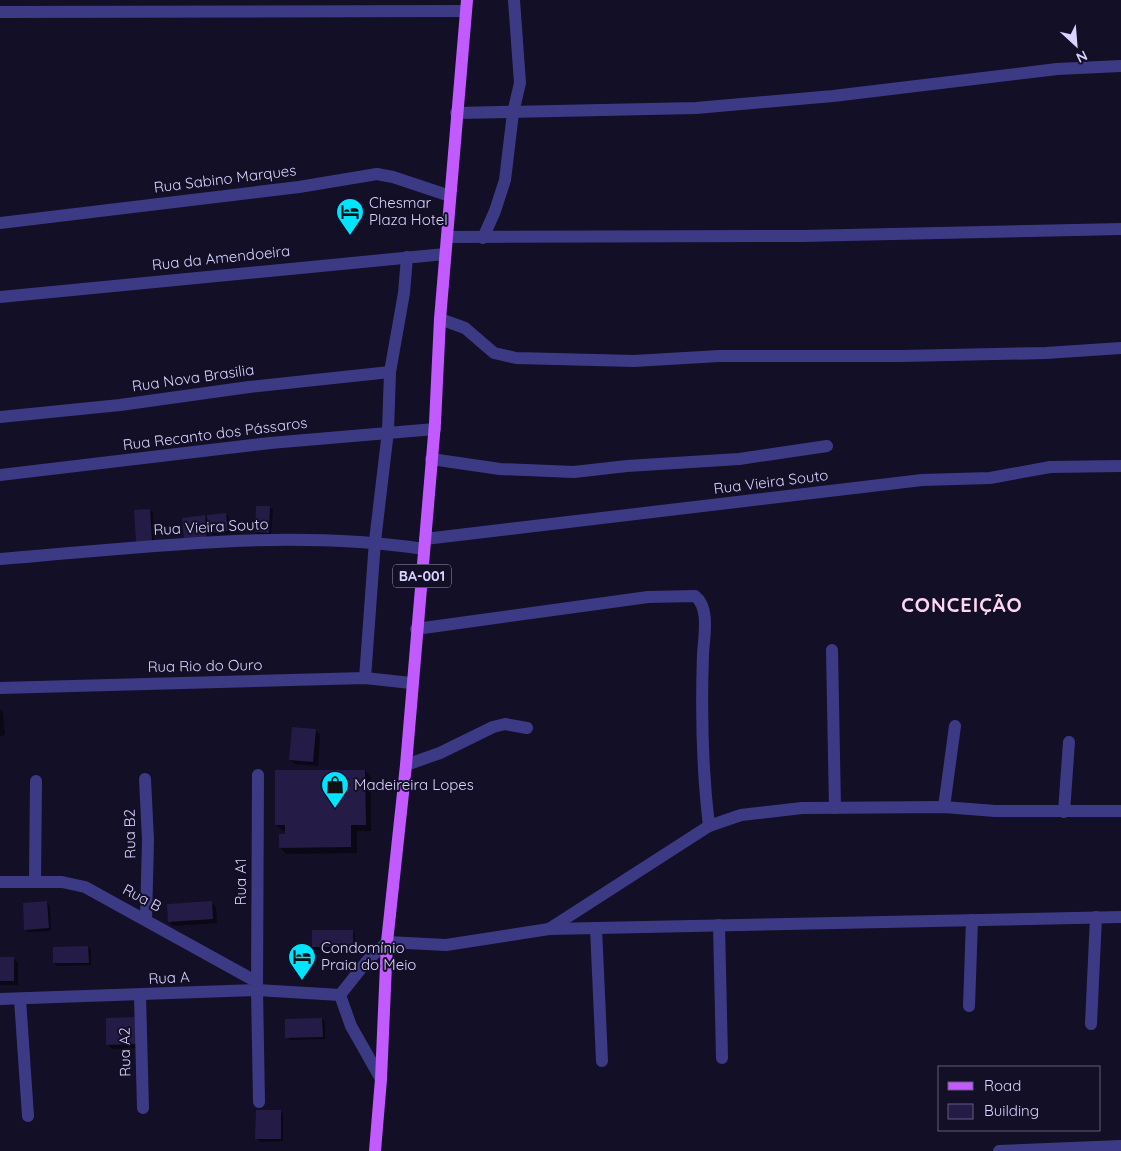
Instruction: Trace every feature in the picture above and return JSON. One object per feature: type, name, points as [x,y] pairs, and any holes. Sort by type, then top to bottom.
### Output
[{"type":"main road","name":"BA-001","points":[[375,1151],[381,1079],[388,942],[406,765],[411,683],[435,429],[440,319],[466,5]]},
{"type":"street","points":[[483,238],[495,211],[505,180],[513,113],[520,83],[514,0]]},
{"type":"street","points":[[0,12],[197,6],[466,5]]},
{"type":"street","points":[[456,114],[696,108],[832,96],[1057,69],[1121,66]]},
{"type":"street","name":"Rua Sabino Marques","points":[[0,223],[299,187],[378,174],[393,177],[450,196]]},
{"type":"street","points":[[447,237],[811,236],[1121,229]]},
{"type":"street","name":"Rua da Amendoeira","points":[[0,297],[446,254]]},
{"type":"street","points":[[365,678],[375,541],[388,432],[390,372],[404,293],[407,257]]},
{"type":"street","points":[[440,319],[465,328],[494,353],[516,358],[634,361],[719,356],[902,356],[1046,353],[1121,348]]},
{"type":"street","name":"Rua Nova Brasilia","points":[[0,417],[390,372]]},
{"type":"street","name":"Rua Recanto dos Pássaros","points":[[0,475],[388,432],[435,429]]},
{"type":"street","points":[[431,459],[500,469],[574,472],[627,466],[740,459],[828,446]]},
{"type":"street","name":"Rua Vieira Souto","points":[[0,559],[238,540],[332,539],[425,544],[922,480],[990,478],[1050,467],[1121,466]]},
{"type":"street","points":[[416,630],[626,600],[682,594],[695,596],[702,603],[704,625],[702,725],[709,826]]},
{"type":"street","points":[[832,650],[835,808]]},
{"type":"street","name":"Rua Rio do Ouro","points":[[0,688],[365,678],[411,683]]},
{"type":"street","points":[[406,765],[440,753],[492,727],[511,725],[527,728]]},
{"type":"street","points":[[944,807],[955,726]]},
{"type":"street","points":[[1064,812],[1069,742]]},
{"type":"street","name":"Rua A1","points":[[258,775],[257,986],[259,1102]]},
{"type":"street","name":"Rua B2","points":[[145,779],[148,840],[146,919]]},
{"type":"street","points":[[35,881],[36,781]]},
{"type":"street","points":[[549,929],[709,826],[741,815],[802,808],[944,807],[995,811],[1121,811]]},
{"type":"street","name":"Rua B","points":[[0,882],[62,882],[85,887],[146,919],[257,986]]},
{"type":"street","points":[[1091,1024],[1096,917]]},
{"type":"street","points":[[381,1079],[352,1026],[340,995],[367,961],[388,942],[446,945],[549,929],[1121,917]]},
{"type":"street","points":[[970,1006],[972,920]]},
{"type":"street","points":[[719,925],[722,1058]]},
{"type":"street","points":[[596,928],[602,1061]]},
{"type":"street","name":"Rua A","points":[[0,1000],[140,996],[257,986],[340,995]]},
{"type":"street","name":"Rua A2","points":[[140,996],[143,1108]]},
{"type":"street","points":[[20,999],[28,1116]]},
{"type":"street","points":[[998,1151],[1121,1146]]},
{"type":"building","points":[[256,506],[270,506],[269,533],[255,532]]},
{"type":"building","points":[[150,509],[152,541],[136,542],[134,510]]},
{"type":"building","points":[[226,513],[228,531],[209,533],[207,515]]},
{"type":"building","points":[[205,515],[207,538],[184,540],[182,518]]},
{"type":"building","points":[[292,727],[316,729],[313,762],[289,760]]},
{"type":"building","points":[[275,770],[365,770],[366,825],[351,825],[351,847],[279,848],[279,834],[285,834],[285,825],[275,825]]},
{"type":"building","points":[[47,901],[49,928],[24,930],[23,903]]},
{"type":"building","points":[[212,901],[213,919],[168,922],[167,904]]},
{"type":"building","points":[[312,930],[353,930],[353,947],[312,947]]},
{"type":"building","points":[[88,946],[89,963],[53,963],[53,947]]},
{"type":"building","points":[[0,957],[14,957],[14,981],[0,981]]},
{"type":"building","points":[[136,1017],[136,1044],[106,1045],[106,1018]]},
{"type":"building","points":[[322,1018],[323,1037],[285,1038],[285,1019]]},
{"type":"building","points":[[256,1110],[281,1110],[281,1139],[255,1139]]},
{"type":"place","name":"Chesmar Plaza Hotel","points":[[350,236]]},
{"type":"place","name":"Madeireira Lopes","points":[[335,809]]},
{"type":"place","name":"Condomínio Praia do Meio","points":[[302,981]]},
{"type":"district","name":"CONCEIÇÃO","points":[[962,605]]}]
